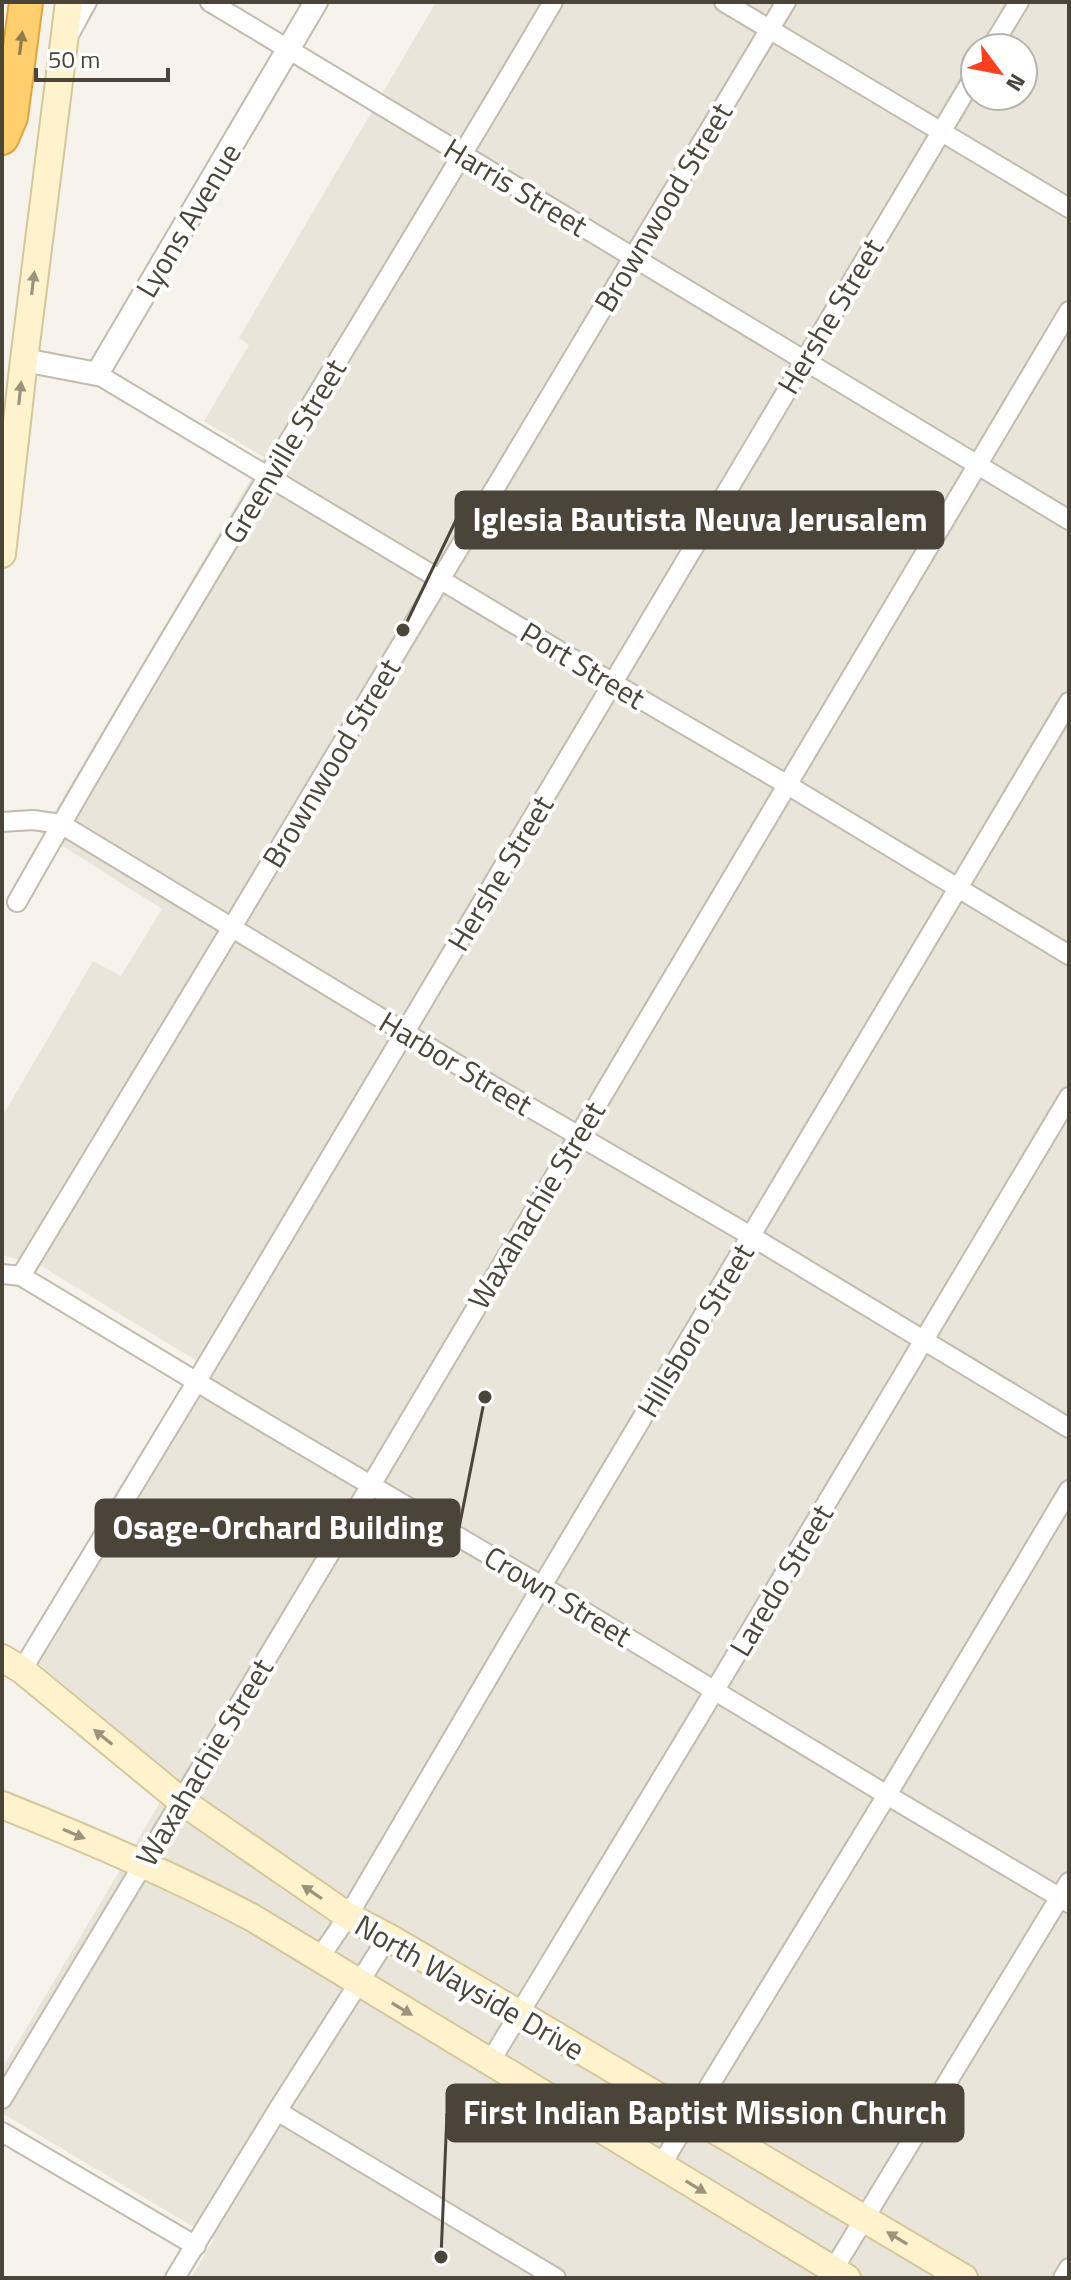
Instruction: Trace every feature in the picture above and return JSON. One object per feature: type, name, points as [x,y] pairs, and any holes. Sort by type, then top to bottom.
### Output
[{"type":"highway","points":[[2,138],[11,117],[26,2]]},
{"type":"main road","points":[[2,554],[69,2]]},
{"type":"main road","name":"North Wayside Drive","points":[[12,1664],[180,1800],[348,1916],[518,2013],[964,2278]]},
{"type":"main road","name":"North Wayside Drive","points":[[2,1805],[187,1883],[320,1957],[840,2274]]},
{"type":"street","points":[[63,45],[87,2]]},
{"type":"street","name":"Harris Street","points":[[210,2],[1069,520]]},
{"type":"street","name":"Lyons Avenue","points":[[97,374],[316,2]]},
{"type":"street","name":"Greenville Street","points":[[17,902],[553,2]]},
{"type":"street","points":[[724,2],[1069,208]]},
{"type":"street","name":"Brownwood Street","points":[[11,1275],[231,929],[786,2]]},
{"type":"street","points":[[1001,32],[1019,2]]},
{"type":"street","name":"Hershe Street","points":[[12,1664],[197,1381],[959,101]]},
{"type":"street","name":"Waxahachie Street","points":[[2,2099],[1069,311]]},
{"type":"street","points":[[24,360],[97,374]]},
{"type":"street","name":"Port Street","points":[[97,374],[1069,955]]},
{"type":"street","name":"Hillsboro Street","points":[[320,1957],[348,1916],[1069,702]]},
{"type":"street","name":"Harbor Street","points":[[2,822],[33,820],[61,824],[231,929],[1069,1428]]},
{"type":"street","name":"Laredo Street","points":[[490,2062],[1069,1097]]},
{"type":"street","name":"Crown Street","points":[[11,1275],[197,1381],[887,1795],[1066,1894]]},
{"type":"street","points":[[661,2165],[1069,1490]]},
{"type":"street","points":[[840,2274],[866,2219],[1066,1894]]},
{"type":"street","points":[[175,2278],[388,1937]]},
{"type":"street","points":[[277,2111],[556,2278]]},
{"type":"street","points":[[2,2132],[196,2246]]},
{"type":"street","points":[[1063,2278],[1069,2268]]},
{"type":"shaded area","points":[[436,2],[1069,2],[1069,2278],[191,2278],[214,2239],[2,2113],[2,2069],[175,1777],[38,1663],[215,1372],[41,1266],[2,1255],[2,1117],[93,961],[121,976],[162,909],[42,833],[264,457],[204,421],[249,345],[239,338]]},
{"type":"place","name":"Iglesia Bautista Neuva Jerusalem","points":[[403,630]]},
{"type":"place","name":"Osage-Orchard Building","points":[[485,1397]]},
{"type":"place","name":"First Indian Baptist Mission Church","points":[[441,2257]]}]
